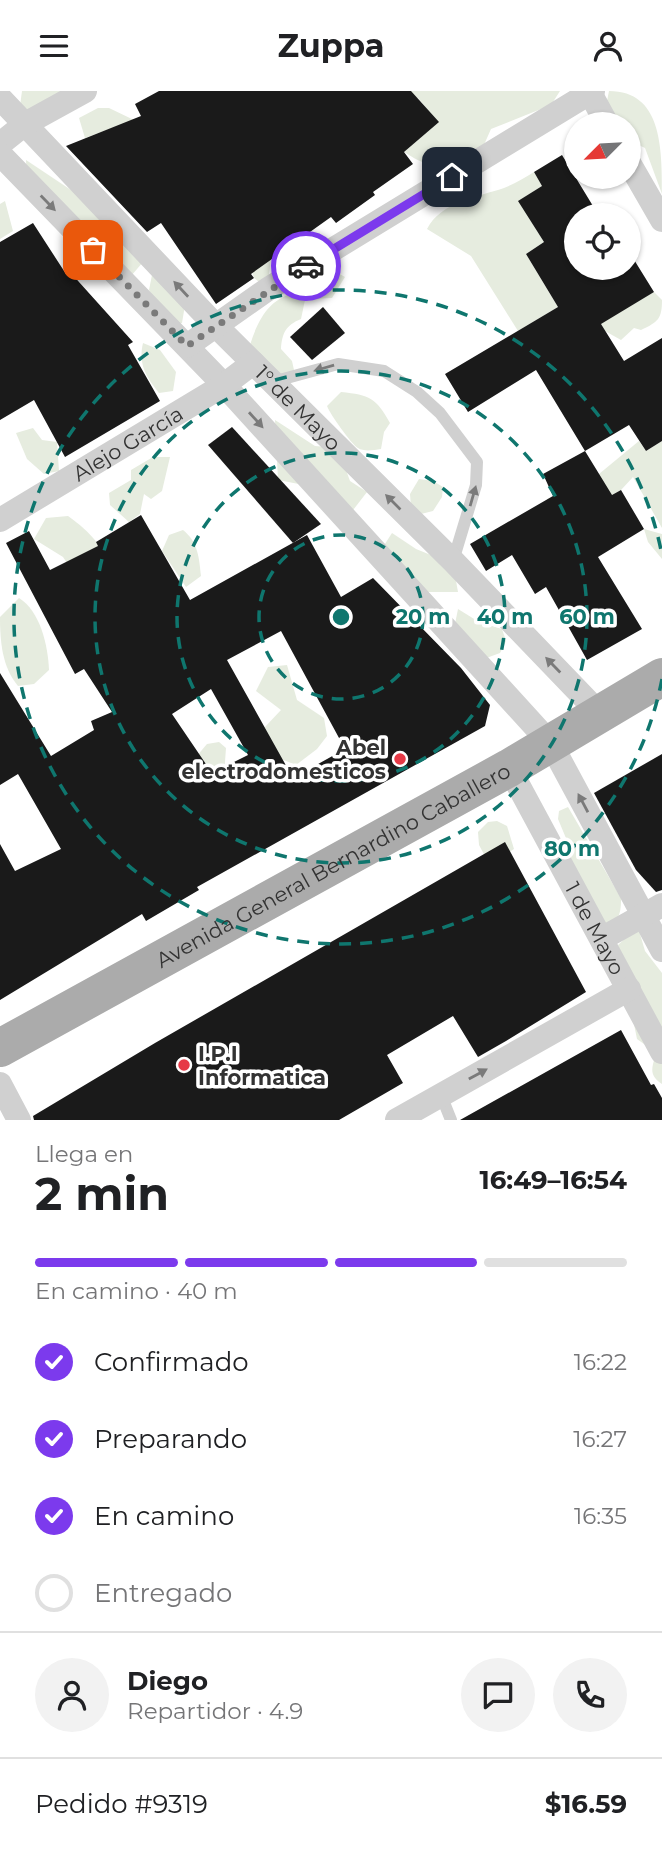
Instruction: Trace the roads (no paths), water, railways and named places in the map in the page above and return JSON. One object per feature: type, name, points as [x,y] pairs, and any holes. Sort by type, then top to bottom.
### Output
[{"type":"main road","name":"Avenida General Bernardino Caballero","points":[[0,1048],[509,768],[662,677]]},
{"type":"street","points":[[0,143],[25,124],[85,91]]},
{"type":"street","points":[[187,346],[215,325],[590,92],[601,112]]},
{"type":"street","name":"1° de Mayo","points":[[0,98],[215,325],[453,561],[600,714]]},
{"type":"street","name":"1° de Mayo","points":[[0,154],[224,385],[551,744],[653,910],[662,950]]},
{"type":"street","points":[[641,184],[662,220]]},
{"type":"street","name":"Alejo García","points":[[0,520],[224,385],[253,363]]},
{"type":"street","name":"1 de Mayo","points":[[509,768],[603,938],[662,1052]]},
{"type":"street","points":[[603,938],[653,910]]},
{"type":"street","points":[[397,1120],[629,989]]},
{"type":"street","points":[[0,1084],[19,1120]]},
{"type":"lane","points":[[272,382],[338,364],[384,371],[417,392],[440,413],[477,462],[476,485],[453,561]]},
{"type":"lane","points":[[441,1095],[451,1120]]},
{"type":"place","name":"Abel electrodomesticos","points":[[400,759]]},
{"type":"place","name":"I.P.I Informatica","points":[[184,1065]]}]
